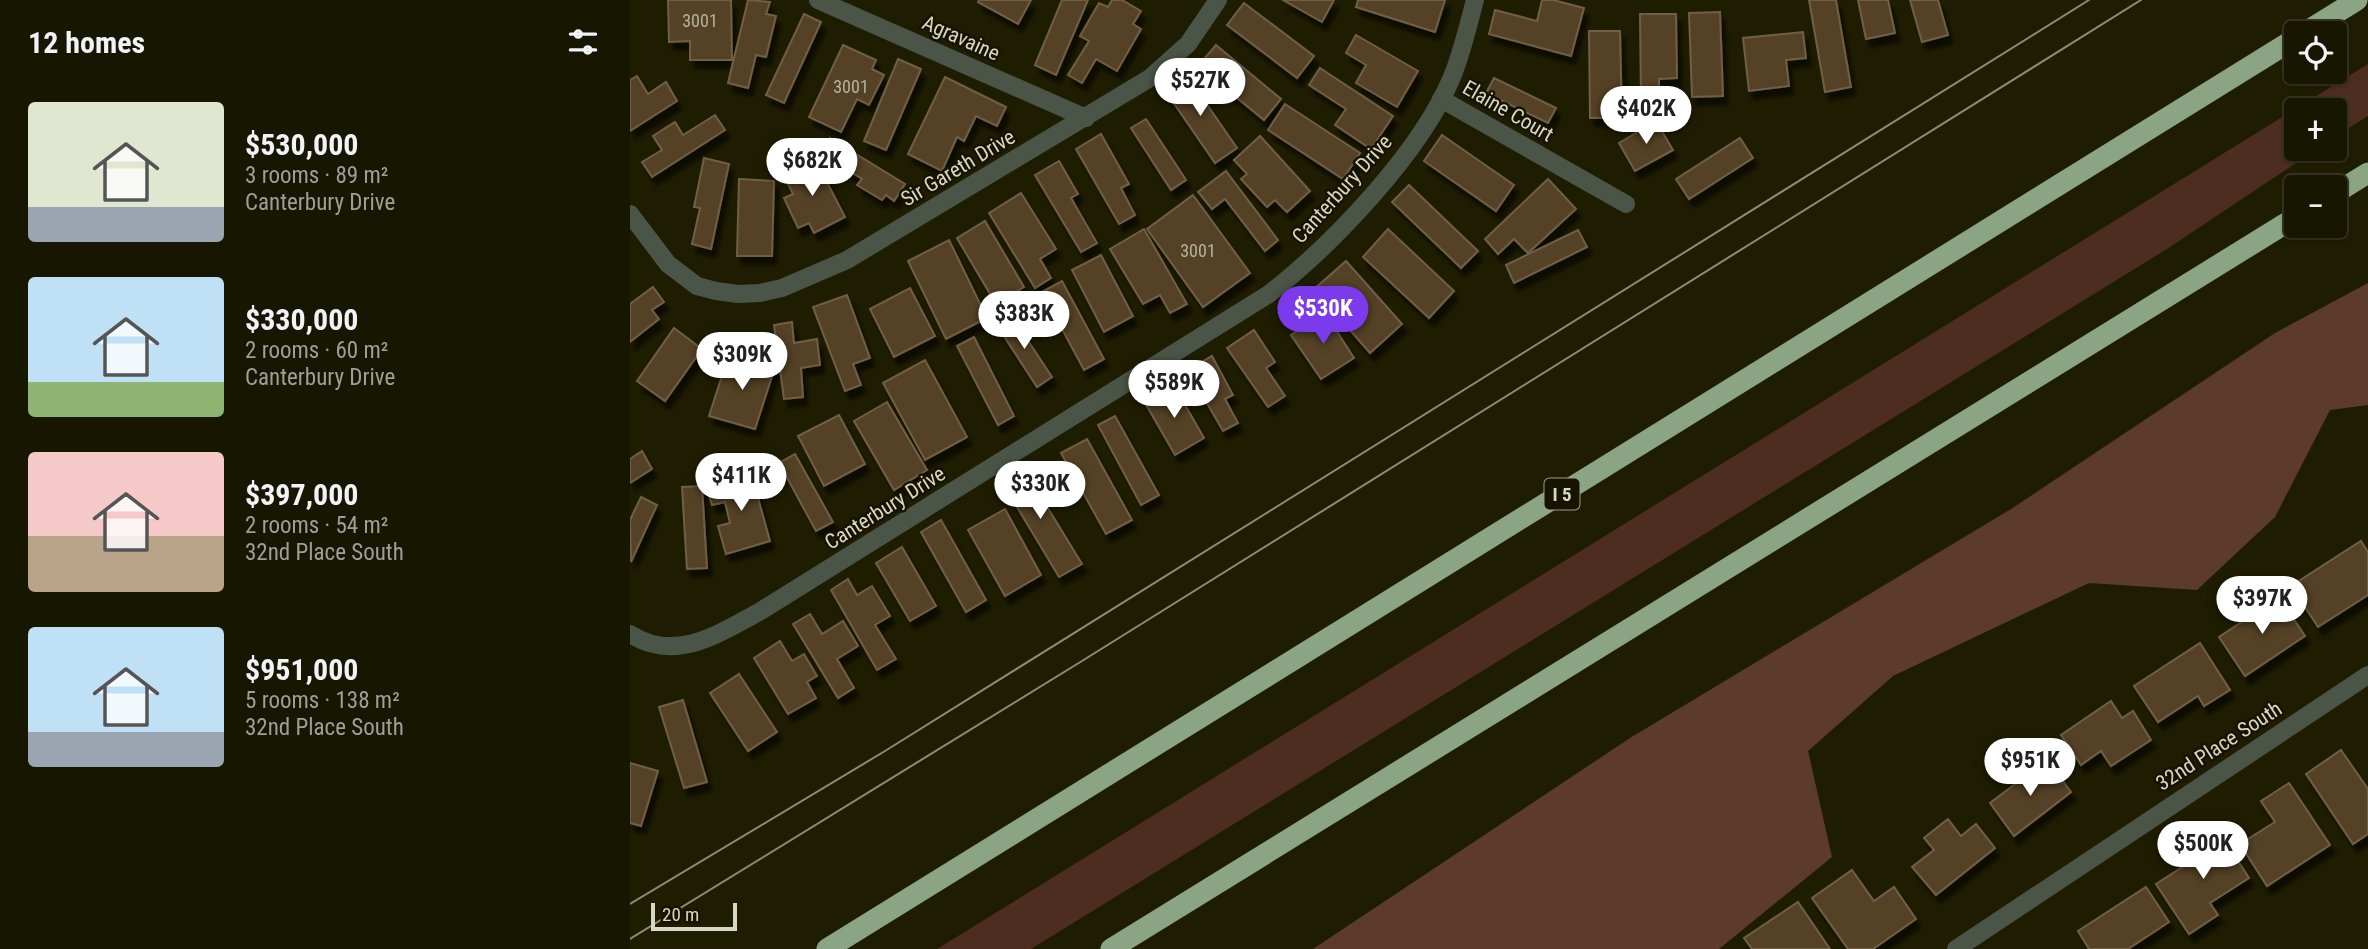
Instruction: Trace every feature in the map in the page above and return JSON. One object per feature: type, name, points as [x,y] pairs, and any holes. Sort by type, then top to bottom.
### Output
[{"type":"highway","points":[[2323,21],[2357,0]]},
{"type":"highway","name":"I 5","points":[[827,949],[2284,45]]},
{"type":"highway","points":[[2347,186],[2368,173]]},
{"type":"highway","points":[[1111,949],[2284,224]]},
{"type":"street","name":"Agravaine","points":[[818,0],[1086,118]]},
{"type":"street","name":"Sir Gareth Drive","points":[[630,214],[668,264],[697,286],[738,294],[771,291],[806,279],[847,260],[1150,78],[1188,44],[1217,0]]},
{"type":"street","name":"Canterbury Drive","points":[[630,634],[654,645],[682,646],[703,640],[759,612],[1245,310],[1300,269],[1355,214],[1403,156],[1441,99],[1452,77],[1475,0]]},
{"type":"street","name":"Elaine Court","points":[[1441,99],[1626,204]]},
{"type":"street","name":"32nd Place South","points":[[1956,949],[2368,675]]},
{"type":"shaded area","points":[[2368,64],[2368,116],[2347,129],[2347,98],[2313,98],[2336,84],[2347,84],[2347,77]]},
{"type":"shaded area","points":[[2284,116],[2284,161],[2299,161],[2167,249],[1031,949],[937,949]]},
{"type":"shaded area","points":[[2368,283],[2368,405],[2330,410],[2275,517],[2197,590],[2089,583],[1893,676],[1808,751],[1832,857],[1719,949],[1313,949],[1630,738],[2011,509],[2275,333]]},
{"type":"building","points":[[668,0],[731,0],[732,60],[690,60],[690,41],[669,42]]},
{"type":"building","points":[[748,0],[770,2],[766,14],[776,16],[766,57],[756,55],[748,88],[728,83]]},
{"type":"building","points":[[1031,0],[1018,24],[978,2]]},
{"type":"building","points":[[1062,0],[1088,0],[1056,75],[1035,65]]},
{"type":"building","points":[[1112,0],[1122,0],[1141,11],[1133,24],[1141,29],[1117,71],[1096,59],[1082,83],[1068,75],[1089,41],[1080,36],[1099,3],[1108,7]]},
{"type":"building","points":[[1283,0],[1334,0],[1322,22]]},
{"type":"building","points":[[1358,0],[1445,0],[1435,32],[1356,7]]},
{"type":"building","points":[[1542,0],[1584,8],[1571,56],[1489,34],[1495,10],[1537,21]]},
{"type":"building","points":[[1809,0],[1836,0],[1851,87],[1825,92]]},
{"type":"building","points":[[1858,0],[1888,0],[1895,33],[1866,39]]},
{"type":"building","points":[[1910,0],[1938,0],[1948,35],[1922,42]]},
{"type":"building","points":[[1244,3],[1314,56],[1297,78],[1227,25]]},
{"type":"building","points":[[1720,12],[1723,96],[1692,97],[1689,13]]},
{"type":"building","points":[[804,14],[821,22],[784,103],[766,95]]},
{"type":"building","points":[[1640,14],[1676,14],[1677,78],[1659,79],[1659,100],[1641,100]]},
{"type":"building","points":[[1589,31],[1620,31],[1622,118],[1590,118]]},
{"type":"building","points":[[1803,32],[1806,58],[1786,60],[1789,86],[1749,91],[1743,38]]},
{"type":"building","points":[[1356,35],[1418,71],[1397,107],[1356,83],[1366,65],[1346,53]]},
{"type":"building","points":[[843,45],[876,60],[872,69],[884,75],[869,105],[857,99],[841,132],[809,117]]},
{"type":"building","points":[[1216,45],[1281,99],[1264,120],[1198,66]]},
{"type":"building","points":[[898,59],[921,69],[886,150],[864,141]]},
{"type":"building","points":[[1320,68],[1393,116],[1371,149],[1335,125],[1346,109],[1309,85]]},
{"type":"building","points":[[1186,74],[1237,148],[1215,163],[1164,89]]},
{"type":"building","points":[[637,76],[648,94],[666,82],[677,101],[630,131],[630,80]]},
{"type":"building","points":[[945,77],[1006,107],[997,126],[976,116],[964,141],[957,137],[942,171],[908,154]]},
{"type":"building","points":[[1494,78],[1556,108],[1548,123],[1486,93]]},
{"type":"building","points":[[1285,104],[1360,153],[1343,179],[1268,130]]},
{"type":"building","points":[[715,115],[725,130],[652,177],[642,162],[662,150],[653,136],[675,122],[683,135]]},
{"type":"building","points":[[1146,119],[1186,180],[1171,190],[1131,128]]},
{"type":"building","points":[[1656,121],[1673,150],[1635,171],[1619,143]]},
{"type":"building","points":[[1101,134],[1129,184],[1121,188],[1135,215],[1119,224],[1076,149]]},
{"type":"building","points":[[1442,135],[1514,185],[1496,211],[1424,161]]},
{"type":"building","points":[[1260,136],[1310,191],[1287,212],[1275,200],[1267,207],[1241,179],[1247,174],[1234,160]]},
{"type":"building","points":[[830,138],[905,184],[894,201],[886,195],[882,200],[857,185],[862,179],[821,153]]},
{"type":"building","points":[[1740,138],[1753,158],[1689,199],[1676,179]]},
{"type":"building","points":[[704,158],[729,164],[711,249],[692,244],[700,208],[694,207]]},
{"type":"building","points":[[815,159],[845,217],[814,233],[809,223],[798,228],[784,198],[793,194],[784,176]]},
{"type":"building","points":[[1059,161],[1078,194],[1071,198],[1097,243],[1081,252],[1035,175]]},
{"type":"building","points":[[1226,171],[1278,240],[1265,251],[1225,199],[1212,209],[1198,192]]},
{"type":"building","points":[[739,179],[774,181],[772,256],[737,256]]},
{"type":"building","points":[[1548,179],[1576,209],[1528,253],[1514,239],[1498,254],[1485,239]]},
{"type":"building","points":[[1409,185],[1478,251],[1461,268],[1392,202]]},
{"type":"building","points":[[1021,193],[1056,249],[1040,259],[1051,278],[1035,288],[989,213]]},
{"type":"building","points":[[1193,195],[1250,273],[1203,307],[1147,229]]},
{"type":"building","points":[[985,221],[1024,287],[996,304],[957,238]]},
{"type":"building","points":[[1144,229],[1187,304],[1170,313],[1160,295],[1143,304],[1110,249]]},
{"type":"building","points":[[1388,229],[1454,291],[1429,318],[1363,257]]},
{"type":"building","points":[[1578,230],[1587,247],[1514,283],[1506,265]]},
{"type":"building","points":[[949,240],[987,318],[946,339],[908,261]]},
{"type":"building","points":[[1101,255],[1133,316],[1104,332],[1072,270]]},
{"type":"building","points":[[1346,261],[1402,324],[1370,353],[1314,289]]},
{"type":"building","points":[[1062,281],[1104,359],[1084,370],[1042,292]]},
{"type":"building","points":[[653,287],[664,302],[652,310],[659,319],[630,342],[630,304]]},
{"type":"building","points":[[910,288],[935,336],[894,357],[870,309]]},
{"type":"building","points":[[847,295],[870,358],[853,364],[861,385],[845,391],[813,307]]},
{"type":"building","points":[[1325,313],[1354,358],[1321,379],[1291,335]]},
{"type":"building","points":[[1011,315],[1052,377],[1037,387],[996,324]]},
{"type":"building","points":[[792,322],[794,343],[817,339],[820,365],[801,368],[803,397],[784,399],[774,325]]},
{"type":"building","points":[[674,328],[702,349],[665,401],[637,381]]},
{"type":"building","points":[[1254,330],[1275,362],[1266,368],[1285,396],[1268,407],[1227,348]]},
{"type":"building","points":[[974,337],[1014,416],[998,425],[957,346]]},
{"type":"building","points":[[729,354],[775,367],[755,429],[709,416]]},
{"type":"building","points":[[1212,356],[1233,395],[1225,399],[1238,423],[1223,431],[1188,370]]},
{"type":"building","points":[[925,360],[967,437],[925,460],[883,383]]},
{"type":"building","points":[[1173,384],[1204,438],[1175,455],[1144,401]]},
{"type":"building","points":[[887,402],[927,470],[894,490],[854,421]]},
{"type":"building","points":[[839,415],[865,464],[824,486],[798,436]]},
{"type":"building","points":[[1115,416],[1159,495],[1141,505],[1098,425]]},
{"type":"building","points":[[1087,439],[1132,520],[1106,534],[1061,453]]},
{"type":"building","points":[[642,451],[652,469],[630,483],[630,459]]},
{"type":"building","points":[[795,454],[833,522],[816,531],[779,463]]},
{"type":"building","points":[[1021,464],[1082,564],[1059,577],[999,477]]},
{"type":"building","points":[[750,469],[770,541],[726,554],[718,526],[730,523],[725,502],[712,505],[709,495],[721,492],[717,479]]},
{"type":"building","points":[[702,486],[707,568],[687,569],[682,487]]},
{"type":"building","points":[[641,497],[657,505],[631,562],[630,520]]},
{"type":"building","points":[[1005,509],[1041,575],[1005,596],[968,530]]},
{"type":"building","points":[[941,520],[986,600],[966,612],[921,532]]},
{"type":"building","points":[[2361,541],[2368,552],[2368,595],[2318,627],[2291,586]]},
{"type":"building","points":[[902,547],[936,606],[910,621],[876,563]]},
{"type":"building","points":[[848,579],[857,595],[872,586],[890,616],[875,625],[896,659],[877,670],[831,590]]},
{"type":"building","points":[[2279,597],[2305,636],[2245,676],[2219,637]]},
{"type":"building","points":[[810,614],[822,634],[843,621],[858,646],[837,659],[854,688],[838,698],[793,624]]},
{"type":"building","points":[[780,641],[792,661],[804,654],[817,676],[807,682],[816,698],[788,714],[754,658]]},
{"type":"building","points":[[2200,643],[2230,690],[2204,706],[2198,696],[2158,722],[2134,686]]},
{"type":"building","points":[[739,674],[777,732],[748,751],[710,693]]},
{"type":"building","points":[[683,700],[707,782],[684,788],[659,707]]},
{"type":"building","points":[[2111,701],[2122,718],[2133,711],[2151,740],[2111,766],[2101,751],[2081,765],[2061,735]]},
{"type":"building","points":[[2341,750],[2368,789],[2368,834],[2353,844],[2306,774]]},
{"type":"building","points":[[2047,760],[2071,792],[2014,836],[1990,803]]},
{"type":"building","points":[[630,763],[658,771],[641,826],[630,823]]},
{"type":"building","points":[[2289,783],[2330,845],[2267,886],[2240,844],[2275,822],[2261,801]]},
{"type":"building","points":[[1948,819],[1961,836],[1976,824],[1995,848],[1936,895],[1912,867],[1934,850],[1924,838]]},
{"type":"building","points":[[2217,828],[2249,878],[2210,903],[2218,915],[2189,934],[2156,884],[2193,860],[2185,849]]},
{"type":"building","points":[[1852,870],[1874,901],[1894,887],[1916,919],[1873,949],[1848,949],[1812,898]]},
{"type":"building","points":[[2146,887],[2169,922],[2128,949],[2089,949],[2078,931]]},
{"type":"building","points":[[1798,902],[1830,949],[1752,949],[1744,938]]},
{"type":"tram line","points":[[630,904],[885,751],[2089,0]]},
{"type":"tram line","points":[[630,939],[1082,661],[2141,0]]}]
